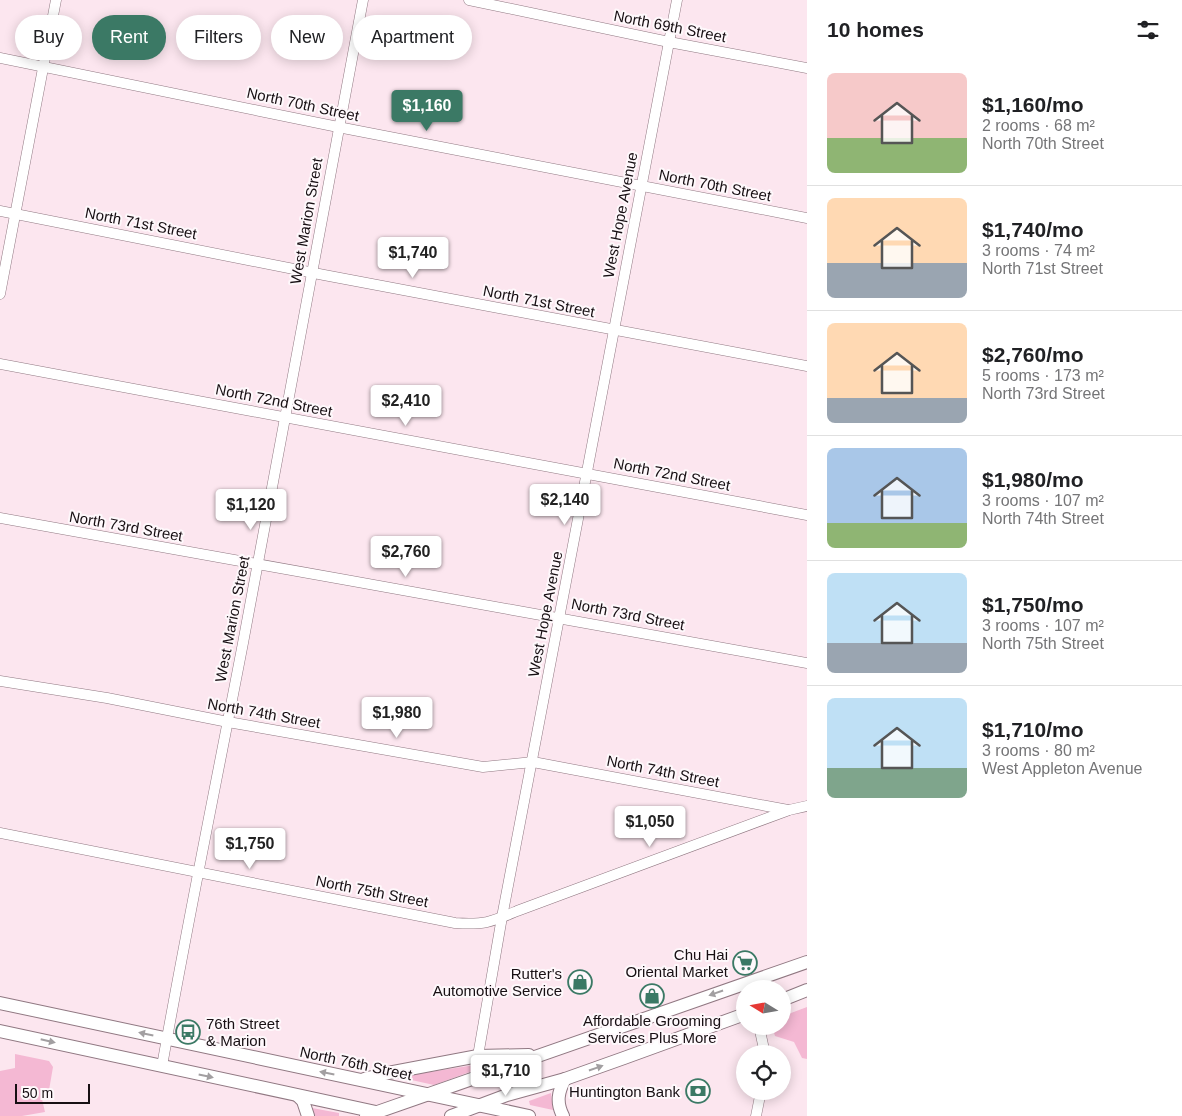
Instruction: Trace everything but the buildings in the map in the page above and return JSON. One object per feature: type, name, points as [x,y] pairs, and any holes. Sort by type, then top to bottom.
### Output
[{"type":"main road","points":[[760,980],[807,962]]},
{"type":"main road","points":[[372,1114],[542,1054],[736,989]]},
{"type":"main road","points":[[791,996],[807,990]]},
{"type":"main road","name":"North 76th Street","points":[[0,1003],[529,1116]]},
{"type":"main road","points":[[450,1116],[507,1095],[565,1079],[736,1017]]},
{"type":"main road","points":[[0,1031],[372,1114],[392,1116]]},
{"type":"main road","points":[[361,1080],[478,1056],[542,1054]]},
{"type":"main road","points":[[563,1116],[558,1100],[560,1089],[565,1079]]},
{"type":"main road","points":[[298,1096],[303,1102],[308,1116]]},
{"type":"street","points":[[0,294],[56,0]]},
{"type":"street","name":"West Marion Street","points":[[162,1066],[258,565],[363,0]]},
{"type":"street","name":"North 69th Street","points":[[470,0],[669,42],[807,68]]},
{"type":"street","name":"West Hope Avenue","points":[[478,1056],[502,917],[678,0]]},
{"type":"street","name":"North 70th Street","points":[[0,58],[338,127],[807,218]]},
{"type":"street","name":"North 71st Street","points":[[0,211],[807,366]]},
{"type":"street","name":"North 72nd Street","points":[[0,364],[807,515]]},
{"type":"street","name":"North 73rd Street","points":[[0,518],[560,617],[807,663]]},
{"type":"street","name":"North 74th Street","points":[[0,681],[107,698],[228,722],[483,767],[532,762],[789,810]]},
{"type":"street","name":"North 75th Street","points":[[0,833],[455,923],[486,924],[789,810],[807,806]]},
{"type":"street","points":[[756,1116],[759,1100]]},
{"type":"shaded area","points":[[807,1007],[807,1059],[802,1058],[794,1042],[775,1036],[791,1035],[791,1013]]},
{"type":"shaded area","points":[[15,1054],[49,1061],[53,1067],[48,1096],[41,1095],[45,1112],[22,1116],[0,1116],[0,1071],[15,1068]]},
{"type":"shaded area","points":[[500,1061],[434,1085],[398,1077]]},
{"type":"shaded area","points":[[551,1093],[553,1110],[530,1105],[529,1101]]},
{"type":"shaded area","points":[[312,1108],[339,1113],[339,1116],[314,1116]]},
{"type":"place","name":"Chu Hai Oriental Market","points":[[745,963]]},
{"type":"place","name":"Rutter's Automotive Service","points":[[580,982]]},
{"type":"place","name":"Affordable Grooming Services Plus More","points":[[652,996]]},
{"type":"place","name":"76th Street & Marion","points":[[188,1032]]},
{"type":"place","name":"Huntington Bank","points":[[698,1091]]}]
